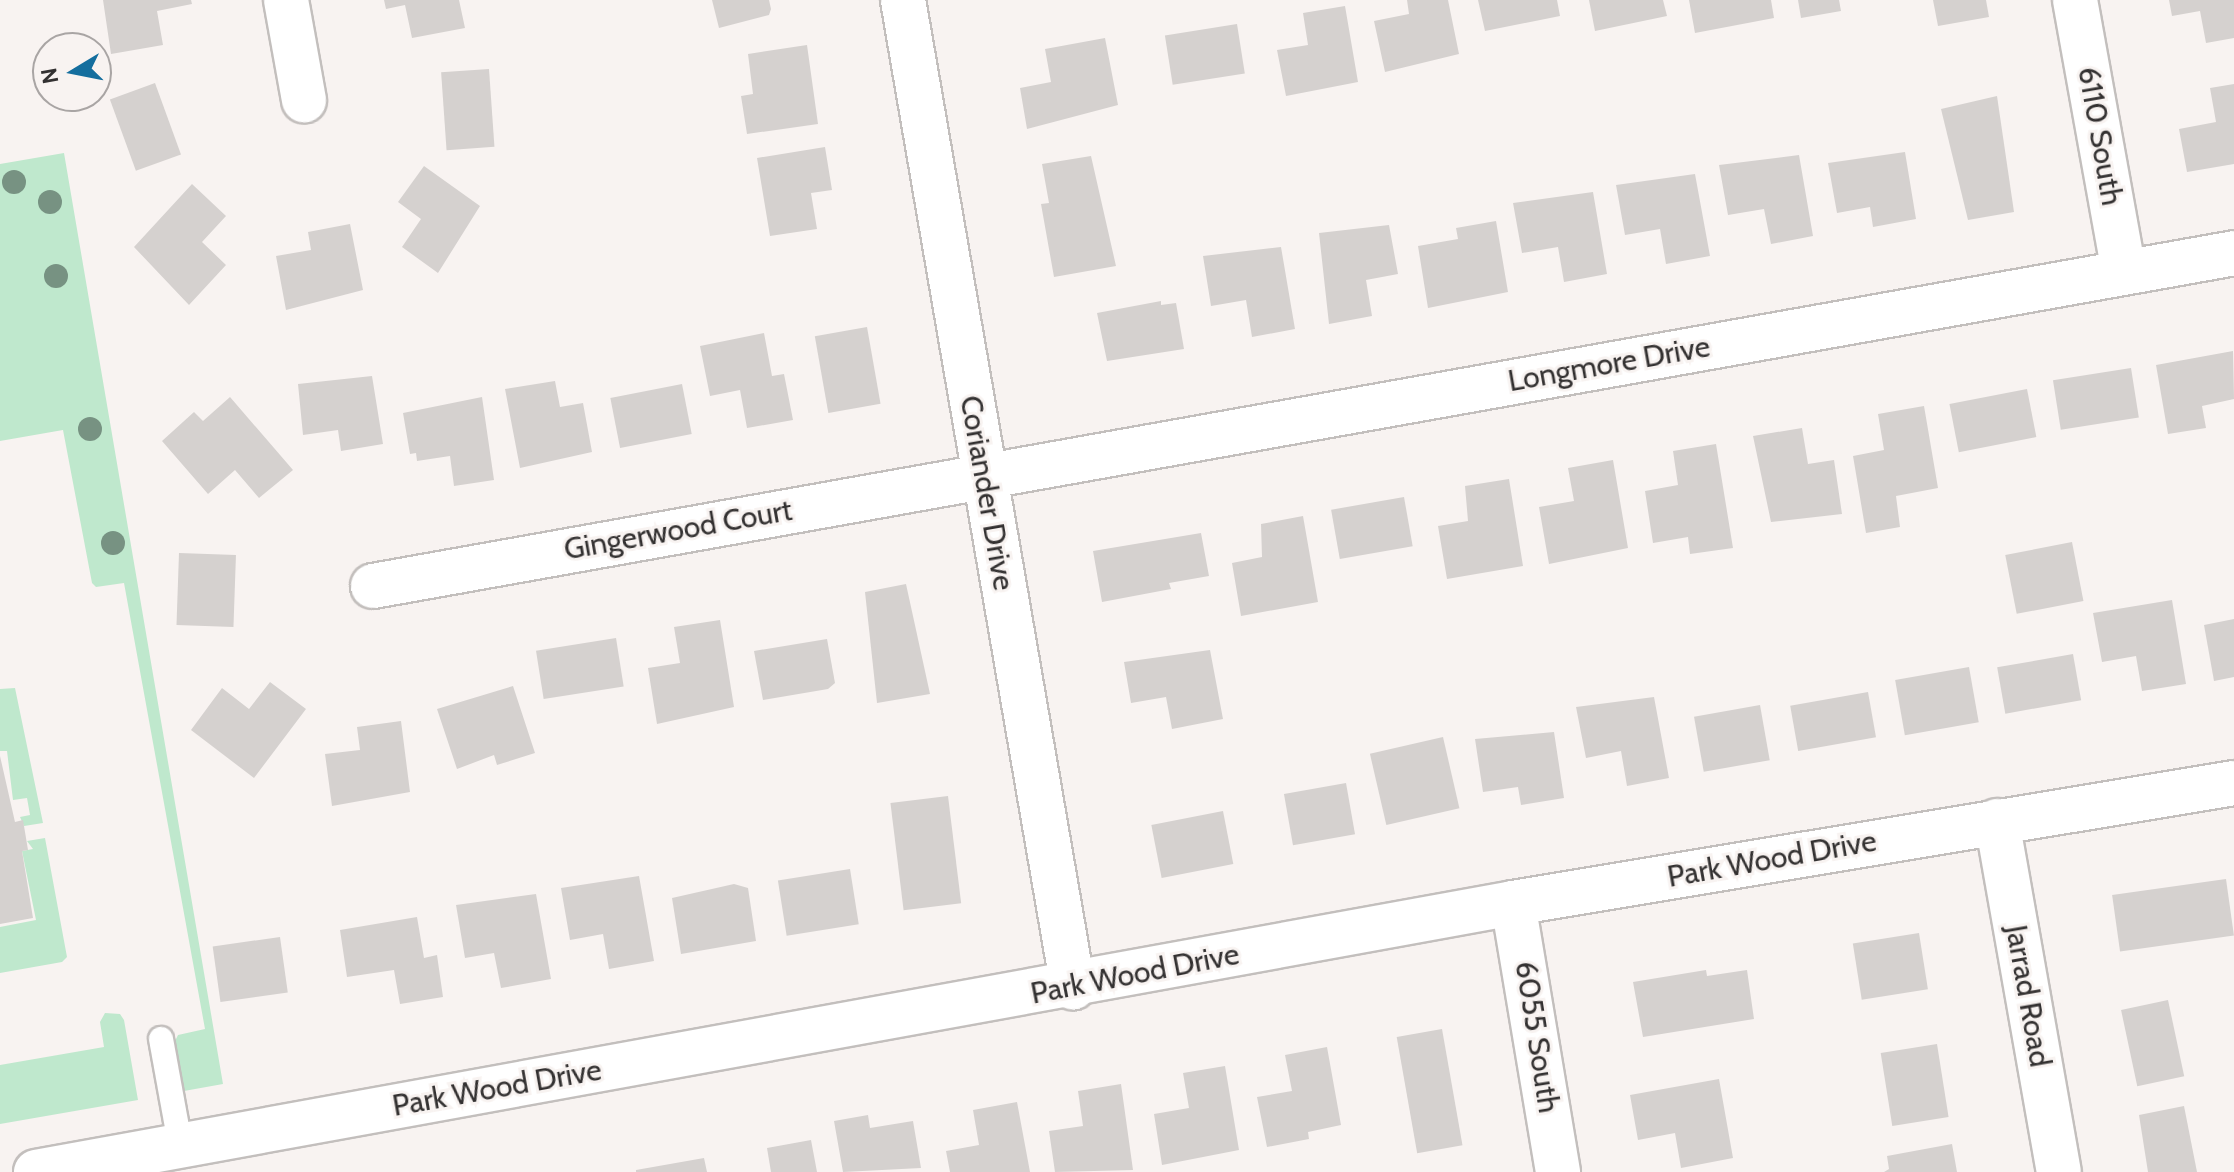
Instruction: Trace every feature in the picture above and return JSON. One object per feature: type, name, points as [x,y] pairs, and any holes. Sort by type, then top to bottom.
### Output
[{"type":"street","points":[[286,0],[304,100]]},
{"type":"street","name":"Coriander Drive","points":[[903,0],[1073,987]]},
{"type":"street","name":"6110 South","points":[[2075,0],[2124,272]]},
{"type":"street","name":"Longmore Drive","points":[[983,476],[2234,253]]},
{"type":"street","name":"Gingerwood Court","points":[[373,586],[983,476]]},
{"type":"street","name":"Park Wood Drive","points":[[36,1172],[1073,987],[1513,903],[2234,783]]},
{"type":"street","name":"Jarrad Road","points":[[1997,821],[2059,1172]]},
{"type":"street","name":"6055 South","points":[[1513,903],[1558,1172]]},
{"type":"lane","points":[[161,1039],[180,1144]]},
{"type":"green space","points":[[64,153],[223,1084],[184,1091],[175,1041],[178,1035],[205,1029],[124,583],[96,587],[92,583],[63,430],[0,441],[0,164]]},
{"type":"green space","points":[[15,688],[43,823],[24,826],[20,817],[30,815],[27,798],[13,800],[7,751],[0,751],[0,689]]},
{"type":"green space","points":[[45,838],[67,957],[62,962],[0,973],[0,927],[36,920],[22,851],[33,849],[27,841]]},
{"type":"green space","points":[[105,1013],[120,1014],[124,1020],[138,1100],[0,1124],[0,1065],[104,1047],[100,1022]]},
{"type":"building","points":[[103,0],[191,0],[192,4],[157,11],[163,45],[112,54],[112,32],[108,32]]},
{"type":"building","points":[[384,0],[459,0],[465,28],[412,38],[405,5],[386,9]]},
{"type":"building","points":[[712,0],[769,0],[771,9],[769,15],[719,28]]},
{"type":"building","points":[[1407,0],[1448,0],[1459,54],[1385,72],[1374,21],[1409,14]]},
{"type":"building","points":[[1478,0],[1557,0],[1560,16],[1485,31]]},
{"type":"building","points":[[1589,0],[1663,0],[1667,16],[1595,31]]},
{"type":"building","points":[[1689,0],[1771,0],[1774,18],[1695,33]]},
{"type":"building","points":[[1798,0],[1839,0],[1841,11],[1801,18]]},
{"type":"building","points":[[1933,0],[1986,0],[1989,17],[1938,26]]},
{"type":"building","points":[[2169,0],[2234,0],[2234,38],[2206,43],[2200,11],[2172,16]]},
{"type":"building","points":[[1345,6],[1358,82],[1286,96],[1277,50],[1308,45],[1303,13]]},
{"type":"building","points":[[1237,24],[1245,73],[1173,85],[1165,35]]},
{"type":"building","points":[[1105,38],[1118,105],[1027,129],[1020,88],[1051,82],[1045,49]]},
{"type":"building","points":[[807,45],[818,124],[747,134],[741,96],[753,94],[748,54]]},
{"type":"building","points":[[489,69],[494,147],[447,150],[441,72]]},
{"type":"building","points":[[155,83],[181,154],[136,171],[112,99]]},
{"type":"building","points":[[2234,84],[2234,164],[2187,172],[2179,129],[2216,122],[2210,88]]},
{"type":"building","points":[[1997,96],[2014,212],[1968,220],[1941,109]]},
{"type":"building","points":[[825,147],[832,190],[811,193],[817,229],[770,236],[757,158]]},
{"type":"building","points":[[1905,152],[1916,219],[1873,227],[1870,207],[1837,213],[1828,163]]},
{"type":"building","points":[[1799,155],[1813,236],[1771,244],[1764,209],[1728,215],[1719,165]]},
{"type":"building","points":[[1091,156],[1116,266],[1054,277],[1041,204],[1049,203],[1042,164]]},
{"type":"building","points":[[424,166],[480,206],[438,273],[402,247],[421,219],[398,202]]},
{"type":"building","points":[[1695,174],[1710,256],[1666,264],[1660,229],[1625,235],[1616,185]]},
{"type":"building","points":[[192,184],[226,216],[202,242],[226,265],[189,305],[134,247]]},
{"type":"building","points":[[1593,192],[1607,274],[1564,282],[1558,247],[1522,253],[1513,203]]},
{"type":"building","points":[[1496,221],[1508,292],[1428,308],[1418,246],[1458,239],[1456,228]]},
{"type":"building","points":[[350,224],[363,290],[286,310],[276,256],[311,250],[308,232]]},
{"type":"building","points":[[1389,225],[1398,274],[1366,280],[1372,316],[1329,324],[1319,233]]},
{"type":"building","points":[[1281,247],[1295,329],[1252,337],[1246,300],[1211,306],[1203,256]]},
{"type":"building","points":[[1161,301],[1161,305],[1176,303],[1184,349],[1107,361],[1097,313]]},
{"type":"building","points":[[867,327],[881,404],[828,413],[815,336]]},
{"type":"building","points":[[764,333],[772,376],[784,374],[793,420],[747,428],[740,390],[710,396],[700,346]]},
{"type":"building","points":[[2233,351],[2234,399],[2202,406],[2206,428],[2168,434],[2156,365]]},
{"type":"building","points":[[2131,368],[2139,417],[2061,430],[2053,380]]},
{"type":"building","points":[[372,376],[383,444],[341,451],[338,430],[303,435],[298,384]]},
{"type":"building","points":[[555,381],[560,407],[583,403],[592,452],[520,468],[505,389]]},
{"type":"building","points":[[682,384],[692,434],[620,448],[610,398]]},
{"type":"building","points":[[2027,389],[2036,437],[1959,452],[1949,404]]},
{"type":"building","points":[[230,397],[293,470],[259,498],[235,470],[208,494],[162,441],[194,412],[203,421]]},
{"type":"building","points":[[482,397],[494,480],[454,486],[450,456],[417,461],[416,453],[410,454],[403,413]]},
{"type":"building","points":[[1924,406],[1938,488],[1896,496],[1900,527],[1866,533],[1853,456],[1884,450],[1878,414]]},
{"type":"building","points":[[1802,428],[1808,464],[1834,460],[1842,514],[1771,522],[1753,436]]},
{"type":"building","points":[[1716,444],[1733,548],[1690,554],[1688,537],[1653,543],[1645,491],[1678,485],[1673,451]]},
{"type":"building","points":[[1613,460],[1628,548],[1549,564],[1539,507],[1574,501],[1568,468]]},
{"type":"building","points":[[1509,479],[1523,566],[1447,579],[1438,526],[1468,521],[1465,486]]},
{"type":"building","points":[[1404,497],[1413,546],[1340,559],[1331,510]]},
{"type":"building","points":[[1303,516],[1318,602],[1241,616],[1232,563],[1262,557],[1261,524]]},
{"type":"building","points":[[1201,533],[1209,576],[1169,583],[1171,589],[1102,602],[1093,551]]},
{"type":"building","points":[[2072,542],[2083,601],[2017,614],[2005,555]]},
{"type":"building","points":[[179,553],[236,555],[233,627],[176,625]]},
{"type":"building","points":[[906,584],[930,694],[877,703],[865,592]]},
{"type":"building","points":[[2172,600],[2186,684],[2142,691],[2136,656],[2102,662],[2093,613]]},
{"type":"building","points":[[2234,619],[2234,677],[2214,681],[2204,625]]},
{"type":"building","points":[[720,620],[734,707],[657,724],[648,668],[680,663],[674,627]]},
{"type":"building","points":[[616,638],[624,686],[544,699],[536,651]]},
{"type":"building","points":[[827,639],[835,683],[828,689],[763,700],[754,651]]},
{"type":"building","points":[[1210,650],[1223,719],[1172,729],[1166,697],[1131,703],[1124,662]]},
{"type":"building","points":[[2073,654],[2081,700],[2005,714],[1997,667]]},
{"type":"building","points":[[1969,667],[1979,722],[1905,735],[1895,680]]},
{"type":"building","points":[[270,682],[306,709],[254,778],[191,730],[222,688],[249,709]]},
{"type":"building","points":[[513,686],[535,753],[497,765],[494,755],[457,769],[437,709]]},
{"type":"building","points":[[1868,692],[1876,737],[1798,751],[1790,706]]},
{"type":"building","points":[[1654,697],[1669,778],[1627,786],[1621,751],[1586,758],[1576,707]]},
{"type":"building","points":[[1760,705],[1770,760],[1704,772],[1694,717]]},
{"type":"building","points":[[401,721],[410,792],[332,806],[325,754],[360,750],[357,727]]},
{"type":"building","points":[[1554,732],[1564,798],[1521,805],[1518,787],[1483,792],[1475,739]]},
{"type":"building","points":[[1443,737],[1459,808],[1386,825],[1370,754]]},
{"type":"building","points":[[0,756],[15,822],[23,820],[28,850],[22,851],[33,918],[0,924]]},
{"type":"building","points":[[1346,783],[1355,834],[1293,845],[1284,794]]},
{"type":"building","points":[[948,796],[961,903],[904,910],[890,803]]},
{"type":"building","points":[[1223,811],[1233,864],[1162,878],[1151,825]]},
{"type":"building","points":[[850,869],[859,924],[787,936],[778,880]]},
{"type":"building","points":[[639,876],[654,961],[609,969],[603,934],[570,940],[561,888]]},
{"type":"building","points":[[2226,879],[2234,935],[2120,951],[2112,895]]},
{"type":"building","points":[[734,884],[748,888],[756,941],[681,954],[672,898]]},
{"type":"building","points":[[536,894],[551,979],[501,988],[494,953],[465,958],[456,905]]},
{"type":"building","points":[[417,917],[424,958],[437,955],[443,997],[400,1004],[394,970],[347,977],[340,930]]},
{"type":"building","points":[[1919,933],[1928,989],[1862,1000],[1853,943]]},
{"type":"building","points":[[280,937],[288,992],[220,1002],[213,946]]},
{"type":"building","points":[[1706,970],[1707,976],[1747,970],[1754,1019],[1643,1037],[1633,982]]},
{"type":"building","points":[[2168,1000],[2184,1076],[2137,1086],[2121,1010]]},
{"type":"building","points":[[1442,1029],[1462,1145],[1417,1153],[1397,1037]]},
{"type":"building","points":[[1937,1044],[1949,1117],[1892,1126],[1881,1053]]},
{"type":"building","points":[[1327,1047],[1341,1125],[1308,1132],[1309,1139],[1267,1147],[1257,1097],[1292,1091],[1285,1055]]},
{"type":"building","points":[[1225,1066],[1239,1150],[1162,1165],[1154,1114],[1189,1108],[1183,1073]]},
{"type":"building","points":[[1719,1079],[1733,1158],[1681,1168],[1675,1133],[1638,1140],[1630,1095]]},
{"type":"building","points":[[1121,1084],[1133,1170],[1055,1172],[1049,1131],[1083,1126],[1078,1091]]},
{"type":"building","points":[[1017,1102],[1030,1172],[950,1172],[946,1151],[979,1145],[973,1110]]},
{"type":"building","points":[[2184,1106],[2197,1172],[2148,1172],[2139,1115]]},
{"type":"building","points":[[868,1115],[870,1128],[913,1121],[921,1168],[843,1172],[834,1121]]},
{"type":"building","points":[[811,1140],[817,1172],[771,1172],[767,1148]]},
{"type":"building","points":[[1952,1144],[1957,1172],[1884,1172],[1889,1169],[1887,1156]]},
{"type":"building","points":[[704,1158],[707,1172],[636,1172],[636,1170]]}]
